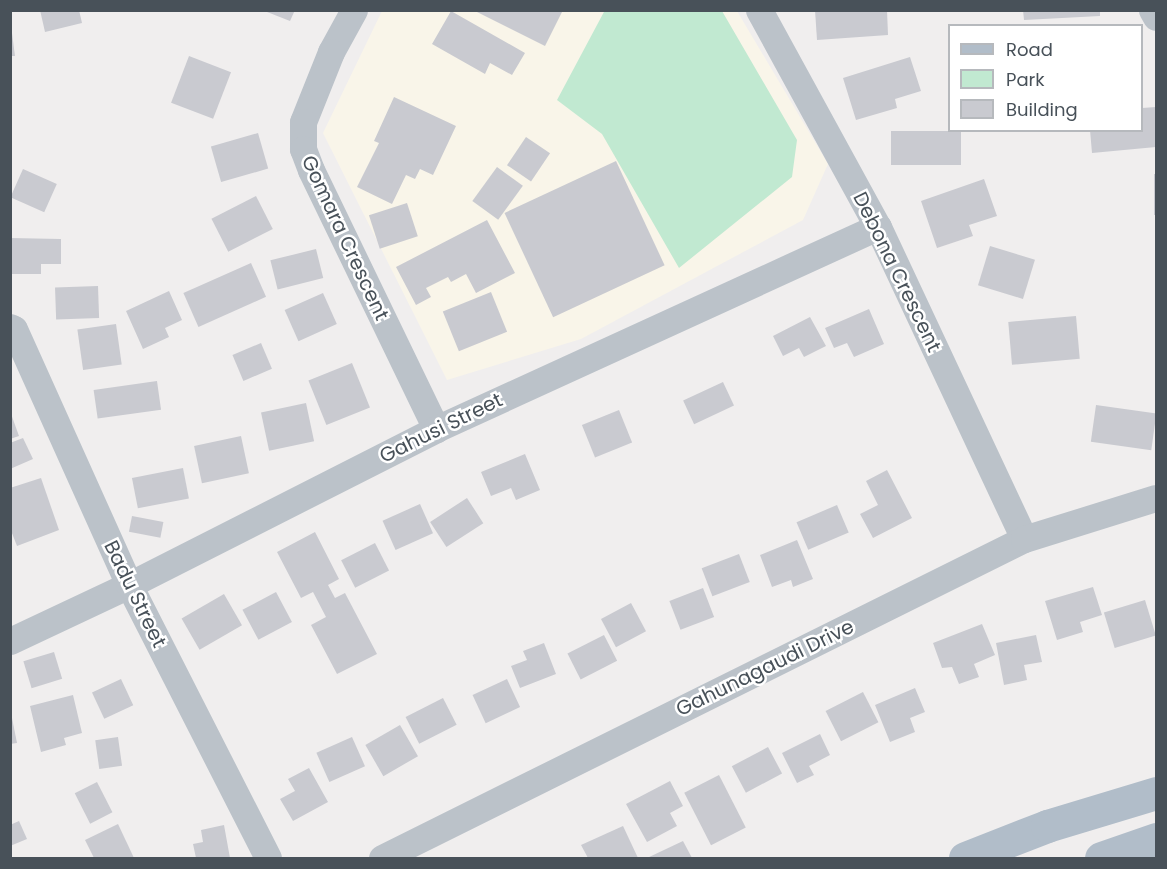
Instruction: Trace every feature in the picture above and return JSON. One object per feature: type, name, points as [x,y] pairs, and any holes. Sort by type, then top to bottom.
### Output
[{"type":"main road","points":[[965,858],[1047,826],[1156,794]]},
{"type":"main road","points":[[1101,858],[1156,839]]},
{"type":"street","name":"Gomara Crescent","points":[[354,10],[331,52],[303,122],[303,149],[436,429]]},
{"type":"street","name":"Debona Crescent","points":[[759,10],[878,227],[1023,539]]},
{"type":"street","points":[[1152,10],[1156,17]]},
{"type":"street","name":"Gahusi Street","points":[[10,641],[129,585],[436,429],[878,227]]},
{"type":"street","name":"Badu Street","points":[[10,327],[14,329],[129,585],[268,858]]},
{"type":"street","name":"Gahunagaudi Drive","points":[[382,858],[1023,539],[1156,498]]},
{"type":"shaded area","points":[[382,11],[737,11],[828,164],[803,220],[581,339],[447,380],[323,133]]},
{"type":"green space","points":[[605,10],[722,11],[797,140],[792,177],[679,268],[602,134],[557,100]]},
{"type":"building","points":[[40,10],[79,10],[82,23],[45,32]]},
{"type":"building","points":[[262,10],[295,10],[290,21]]},
{"type":"building","points":[[473,10],[563,10],[545,46]]},
{"type":"building","points":[[815,10],[887,10],[888,35],[817,40]]},
{"type":"building","points":[[1023,10],[1100,10],[1100,16],[1024,20]]},
{"type":"building","points":[[451,11],[525,53],[512,75],[490,63],[485,74],[432,44]]},
{"type":"building","points":[[10,18],[15,56],[10,56]]},
{"type":"building","points":[[189,56],[231,72],[213,119],[171,103]]},
{"type":"building","points":[[910,57],[921,91],[895,99],[897,108],[856,120],[843,78]]},
{"type":"building","points":[[394,97],[456,126],[433,175],[420,169],[415,179],[406,175],[392,204],[357,187],[379,143],[374,141]]},
{"type":"building","points":[[1156,107],[1156,147],[1092,153],[1090,132],[1143,132],[1143,108]]},
{"type":"building","points":[[891,131],[961,132],[961,165],[891,165]]},
{"type":"building","points":[[258,133],[268,169],[221,182],[211,147]]},
{"type":"building","points":[[526,137],[550,153],[531,181],[507,165]]},
{"type":"building","points":[[616,161],[665,265],[553,317],[505,213]]},
{"type":"building","points":[[497,167],[523,186],[498,220],[472,201]]},
{"type":"building","points":[[23,169],[57,184],[44,212],[10,197]]},
{"type":"building","points":[[1154,174],[1156,174],[1156,215],[1154,215]]},
{"type":"building","points":[[984,179],[997,216],[969,225],[973,236],[937,248],[921,201]]},
{"type":"building","points":[[256,196],[273,229],[228,252],[211,219]]},
{"type":"building","points":[[407,203],[418,236],[380,249],[369,215]]},
{"type":"building","points":[[487,220],[515,273],[476,293],[466,274],[451,282],[448,277],[426,288],[431,297],[416,305],[396,267]]},
{"type":"building","points":[[10,238],[61,239],[61,264],[41,264],[41,274],[10,274]]},
{"type":"building","points":[[990,246],[1035,260],[1023,299],[978,285]]},
{"type":"building","points":[[316,249],[323,278],[278,289],[270,260]]},
{"type":"building","points":[[251,263],[266,297],[198,327],[183,293]]},
{"type":"building","points":[[98,286],[99,318],[56,319],[55,288]]},
{"type":"building","points":[[169,291],[182,320],[165,328],[169,337],[143,349],[126,311]]},
{"type":"building","points":[[491,292],[507,332],[459,351],[443,311]]},
{"type":"building","points":[[323,293],[337,324],[298,341],[285,310]]},
{"type":"building","points":[[869,309],[884,344],[854,357],[847,343],[834,348],[825,328]]},
{"type":"building","points":[[1076,316],[1080,359],[1012,365],[1008,322]]},
{"type":"building","points":[[810,317],[826,346],[804,357],[799,348],[783,356],[773,336]]},
{"type":"building","points":[[116,324],[122,365],[83,370],[77,329]]},
{"type":"building","points":[[261,343],[272,369],[243,381],[232,355]]},
{"type":"building","points":[[352,363],[370,408],[326,425],[308,381]]},
{"type":"building","points":[[157,381],[161,410],[98,419],[94,390]]},
{"type":"building","points":[[723,382],[734,406],[694,424],[683,401]]},
{"type":"building","points":[[306,403],[314,441],[269,451],[261,413]]},
{"type":"building","points":[[1096,405],[1156,413],[1151,450],[1091,442]]},
{"type":"building","points":[[619,410],[632,442],[595,457],[582,425]]},
{"type":"building","points":[[10,411],[19,436],[10,439]]},
{"type":"building","points":[[241,436],[249,473],[202,483],[194,446]]},
{"type":"building","points":[[23,438],[33,459],[10,469],[10,443]]},
{"type":"building","points":[[525,454],[540,490],[516,500],[511,488],[491,496],[481,472]]},
{"type":"building","points":[[183,468],[189,498],[138,508],[132,478]]},
{"type":"building","points":[[887,470],[912,518],[873,538],[860,514],[878,505],[866,481]]},
{"type":"building","points":[[41,478],[59,530],[17,546],[10,528],[10,488]]},
{"type":"building","points":[[467,498],[483,523],[446,547],[430,522]]},
{"type":"building","points":[[420,504],[433,533],[396,550],[383,521]]},
{"type":"building","points":[[837,505],[849,533],[808,550],[796,522]]},
{"type":"building","points":[[132,516],[163,522],[160,538],[129,532]]},
{"type":"building","points":[[315,532],[339,579],[328,585],[335,598],[345,593],[377,654],[337,674],[311,625],[326,617],[313,592],[301,598],[277,552]]},
{"type":"building","points":[[797,540],[813,579],[793,587],[791,580],[772,587],[760,555]]},
{"type":"building","points":[[375,543],[389,571],[355,588],[341,560]]},
{"type":"building","points":[[739,554],[750,582],[712,596],[702,568]]},
{"type":"building","points":[[1093,587],[1102,615],[1080,622],[1083,632],[1057,640],[1045,601]]},
{"type":"building","points":[[703,588],[714,617],[681,630],[669,601]]},
{"type":"building","points":[[276,592],[292,622],[258,640],[242,610]]},
{"type":"building","points":[[224,594],[242,625],[200,650],[182,618]]},
{"type":"building","points":[[1145,600],[1156,635],[1115,648],[1104,613]]},
{"type":"building","points":[[631,603],[646,631],[616,647],[601,619]]},
{"type":"building","points":[[982,624],[995,655],[974,664],[979,677],[959,684],[952,667],[942,668],[933,643]]},
{"type":"building","points":[[604,635],[617,661],[581,679],[567,654]]},
{"type":"building","points":[[1036,635],[1042,662],[1024,665],[1027,680],[1004,685],[996,643]]},
{"type":"building","points":[[544,643],[556,674],[520,688],[511,666],[527,660],[523,651]]},
{"type":"building","points":[[54,652],[62,679],[32,688],[23,661]]},
{"type":"building","points":[[121,679],[133,705],[104,719],[92,693]]},
{"type":"building","points":[[507,679],[520,707],[486,723],[473,695]]},
{"type":"building","points":[[915,688],[925,712],[910,718],[915,732],[890,742],[875,705]]},
{"type":"building","points":[[863,692],[878,722],[841,741],[826,711]]},
{"type":"building","points":[[73,695],[82,733],[64,738],[66,745],[41,752],[30,706]]},
{"type":"building","points":[[443,698],[457,725],[419,744],[406,717]]},
{"type":"building","points":[[10,708],[17,743],[10,744]]},
{"type":"building","points":[[400,725],[418,756],[383,776],[365,745]]},
{"type":"building","points":[[820,734],[830,755],[809,766],[814,775],[797,783],[782,753]]},
{"type":"building","points":[[118,737],[122,766],[99,769],[95,740]]},
{"type":"building","points":[[352,737],[365,766],[329,782],[316,753]]},
{"type":"building","points":[[768,747],[782,773],[746,793],[732,766]]},
{"type":"building","points":[[309,768],[328,802],[293,821],[280,799],[295,791],[288,779]]},
{"type":"building","points":[[719,775],[746,828],[711,845],[684,793]]},
{"type":"building","points":[[670,781],[683,806],[670,813],[677,826],[647,842],[626,804]]},
{"type":"building","points":[[97,782],[112,812],[90,824],[75,793]]},
{"type":"building","points":[[19,821],[27,839],[10,846],[10,825]]},
{"type":"building","points":[[118,824],[134,858],[94,858],[85,840]]},
{"type":"building","points":[[224,825],[230,858],[196,858],[193,844],[203,842],[201,830]]},
{"type":"building","points":[[623,826],[638,858],[588,858],[581,845]]},
{"type":"building","points":[[683,841],[692,858],[647,858]]}]
